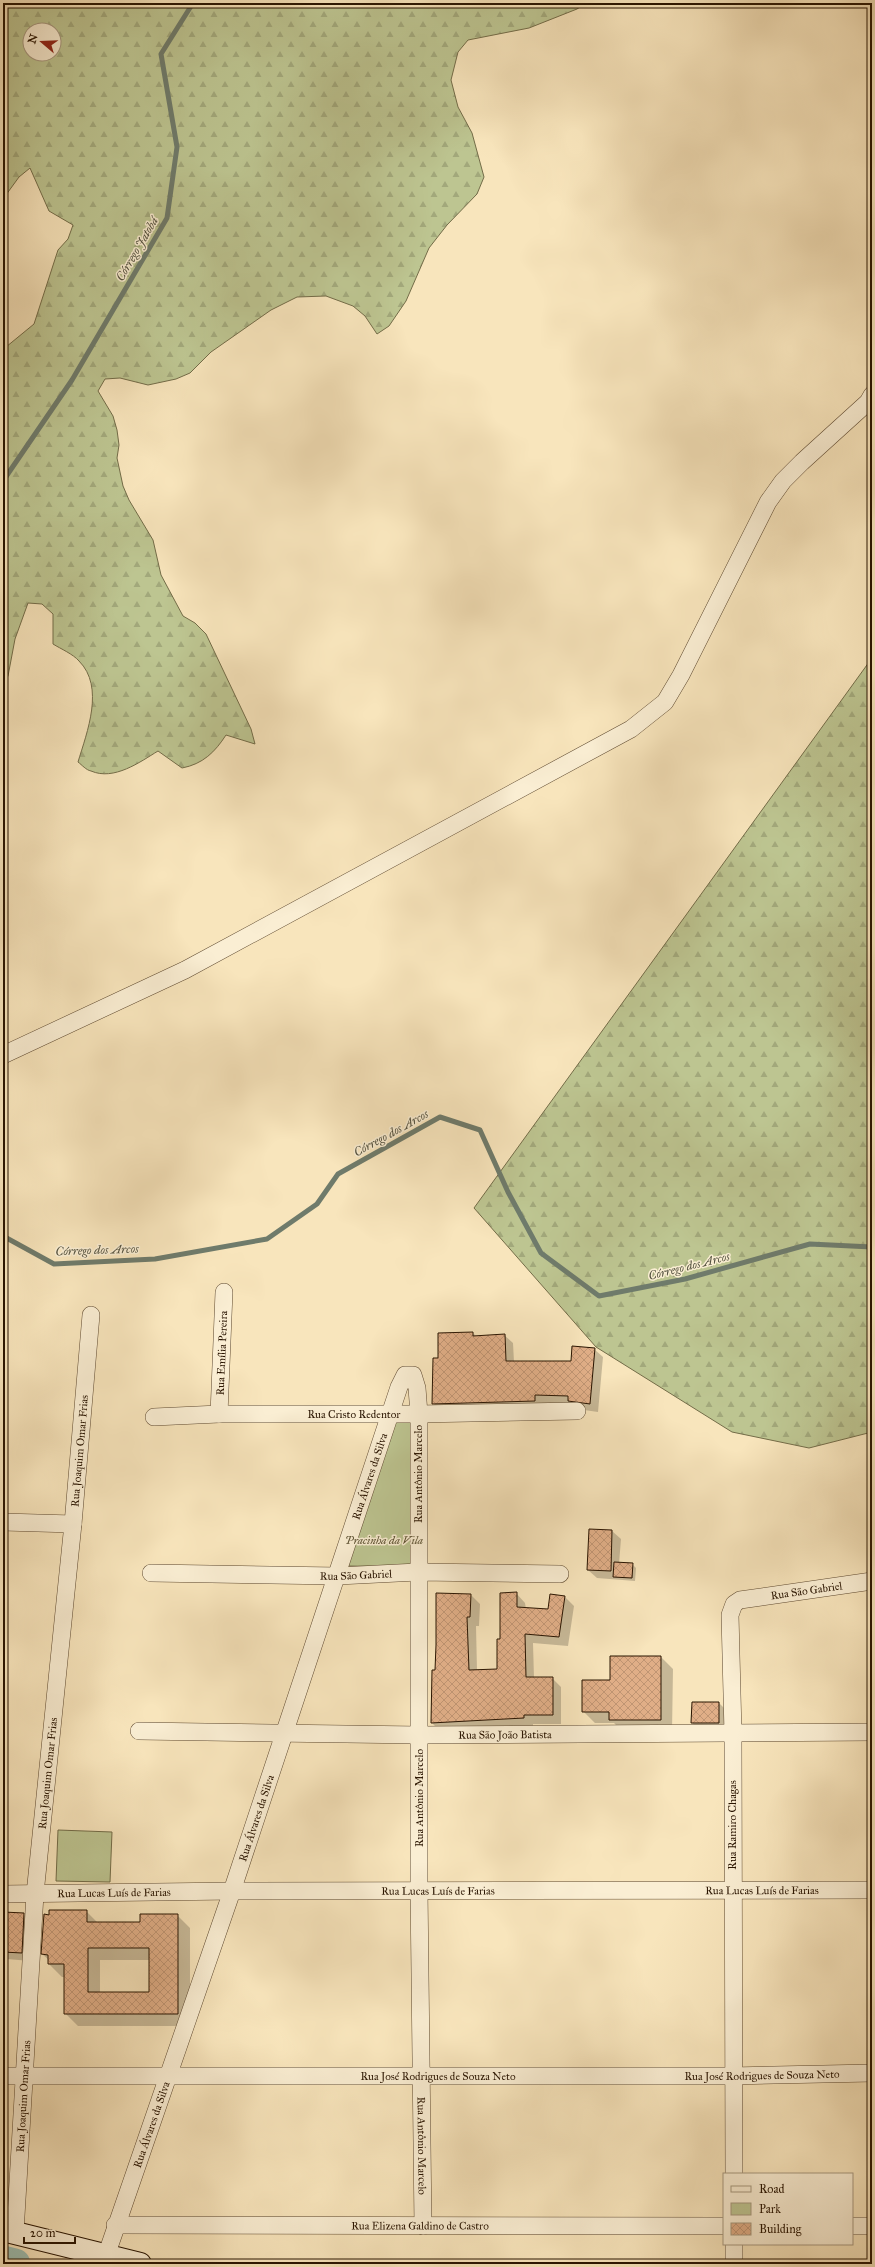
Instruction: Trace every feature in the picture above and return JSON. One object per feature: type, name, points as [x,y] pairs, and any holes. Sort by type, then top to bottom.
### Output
[{"type":"street","points":[[3,1054],[185,970],[631,729],[648,717],[665,702],[681,675],[768,502],[783,481],[868,402],[872,396]]},
{"type":"street","name":"Rua Emília Pereira","points":[[219,1414],[224,1292]]},
{"type":"street","name":"Rua Joaquim Omar Frias","points":[[9,2232],[24,2076],[35,1894],[73,1524],[91,1315]]},
{"type":"street","name":"Rua Álvares da Silva","points":[[105,2260],[232,1891],[403,1378],[408,1374]]},
{"type":"street","name":"Rua Antônio Marcelo","points":[[408,1374],[413,1375],[418,1388],[419,1414],[419,1890],[423,2226]]},
{"type":"street","name":"Rua Cristo Redentor","points":[[154,1416],[219,1414],[419,1414],[577,1411]]},
{"type":"street","points":[[3,1522],[73,1524]]},
{"type":"street","name":"Rua São Gabriel","points":[[151,1573],[338,1576],[418,1572],[560,1574]]},
{"type":"street","name":"Rua São Gabriel","points":[[740,1600],[872,1581]]},
{"type":"street","name":"Rua Ramiro Chagas","points":[[734,2173],[732,2076],[733,1732],[730,1615],[734,1604],[740,1600]]},
{"type":"street","name":"Rua São João Batista","points":[[139,1731],[419,1735],[872,1732]]},
{"type":"street","name":"Rua Lucas Luís de Farias","points":[[3,1894],[419,1890],[872,1890]]},
{"type":"street","name":"Rua José Rodrigues de Souza Neto","points":[[3,2076],[732,2076],[872,2073]]},
{"type":"street","name":"Rua Elizena Galdino de Castro","points":[[116,2225],[723,2226]]},
{"type":"street","points":[[853,2226],[872,2226]]},
{"type":"street","points":[[9,2232],[105,2260],[140,2264]]},
{"type":"street","points":[[734,2245],[734,2264]]},
{"type":"green space","points":[[3,3],[586,3],[577,9],[529,28],[468,40],[458,52],[451,80],[458,107],[472,133],[484,177],[477,194],[447,225],[429,248],[406,301],[389,326],[377,334],[365,316],[353,306],[326,296],[297,297],[271,310],[211,352],[190,373],[176,379],[148,385],[120,378],[105,379],[98,391],[113,416],[117,430],[119,445],[117,458],[123,486],[129,500],[153,540],[161,575],[183,616],[195,623],[206,634],[251,729],[255,744],[226,735],[208,756],[196,764],[182,768],[158,751],[135,765],[118,772],[109,774],[86,769],[78,762],[86,737],[92,710],[91,684],[87,672],[79,661],[53,644],[53,614],[42,604],[28,603],[15,639],[8,676],[3,684],[3,354],[6,347],[34,324],[58,250],[68,239],[73,225],[49,211],[30,168],[19,177],[3,199]]},
{"type":"green space","points":[[872,658],[872,1432],[809,1448],[732,1432],[596,1347],[474,1208]]},
{"type":"green space","name":"Pracinha da Vila","points":[[395,1419],[413,1422],[411,1567],[348,1566]]},
{"type":"green space","points":[[58,1830],[112,1832],[110,1882],[56,1881]]},
{"type":"building","points":[[473,1332],[473,1336],[505,1334],[506,1361],[571,1361],[572,1346],[595,1348],[590,1404],[568,1401],[568,1396],[535,1395],[535,1401],[432,1404],[433,1358],[438,1358],[438,1333]]},
{"type":"building","points":[[589,1529],[612,1530],[611,1571],[587,1570]]},
{"type":"building","points":[[614,1562],[633,1563],[632,1578],[613,1577]]},
{"type":"building","points":[[517,1592],[517,1607],[548,1609],[550,1594],[565,1596],[559,1637],[525,1634],[526,1677],[553,1677],[553,1715],[524,1715],[524,1718],[431,1723],[432,1670],[435,1670],[436,1645],[436,1593],[471,1594],[470,1617],[467,1617],[469,1670],[497,1669],[497,1639],[500,1639],[500,1593]]},
{"type":"building","points":[[610,1656],[661,1656],[661,1720],[609,1720],[609,1712],[582,1712],[582,1680],[610,1680]]},
{"type":"building","points":[[692,1702],[719,1702],[719,1723],[691,1723]]},
{"type":"building","points":[[49,1910],[87,1910],[87,1922],[140,1922],[140,1914],[178,1914],[178,2014],[64,2014],[64,1964],[48,1964],[48,1955],[41,1954],[44,1914],[49,1915]],"holes":[[[88,1948],[149,1948],[149,1992],[88,1992]]]},
{"type":"building","points":[[3,1912],[24,1913],[22,1953],[3,1952]]},
{"type":"waterway","name":"Córrego Jatobá","points":[[3,481],[72,380],[167,218],[177,147],[161,54],[193,3]]},
{"type":"waterway","name":"Córrego dos Arcos","points":[[3,1236],[54,1264],[155,1259],[267,1239],[317,1204],[338,1174],[440,1117],[480,1130],[508,1192],[541,1253],[599,1296],[685,1279],[810,1244],[872,1247]]},
{"type":"waterway","points":[[3,2261],[15,2264]]}]
